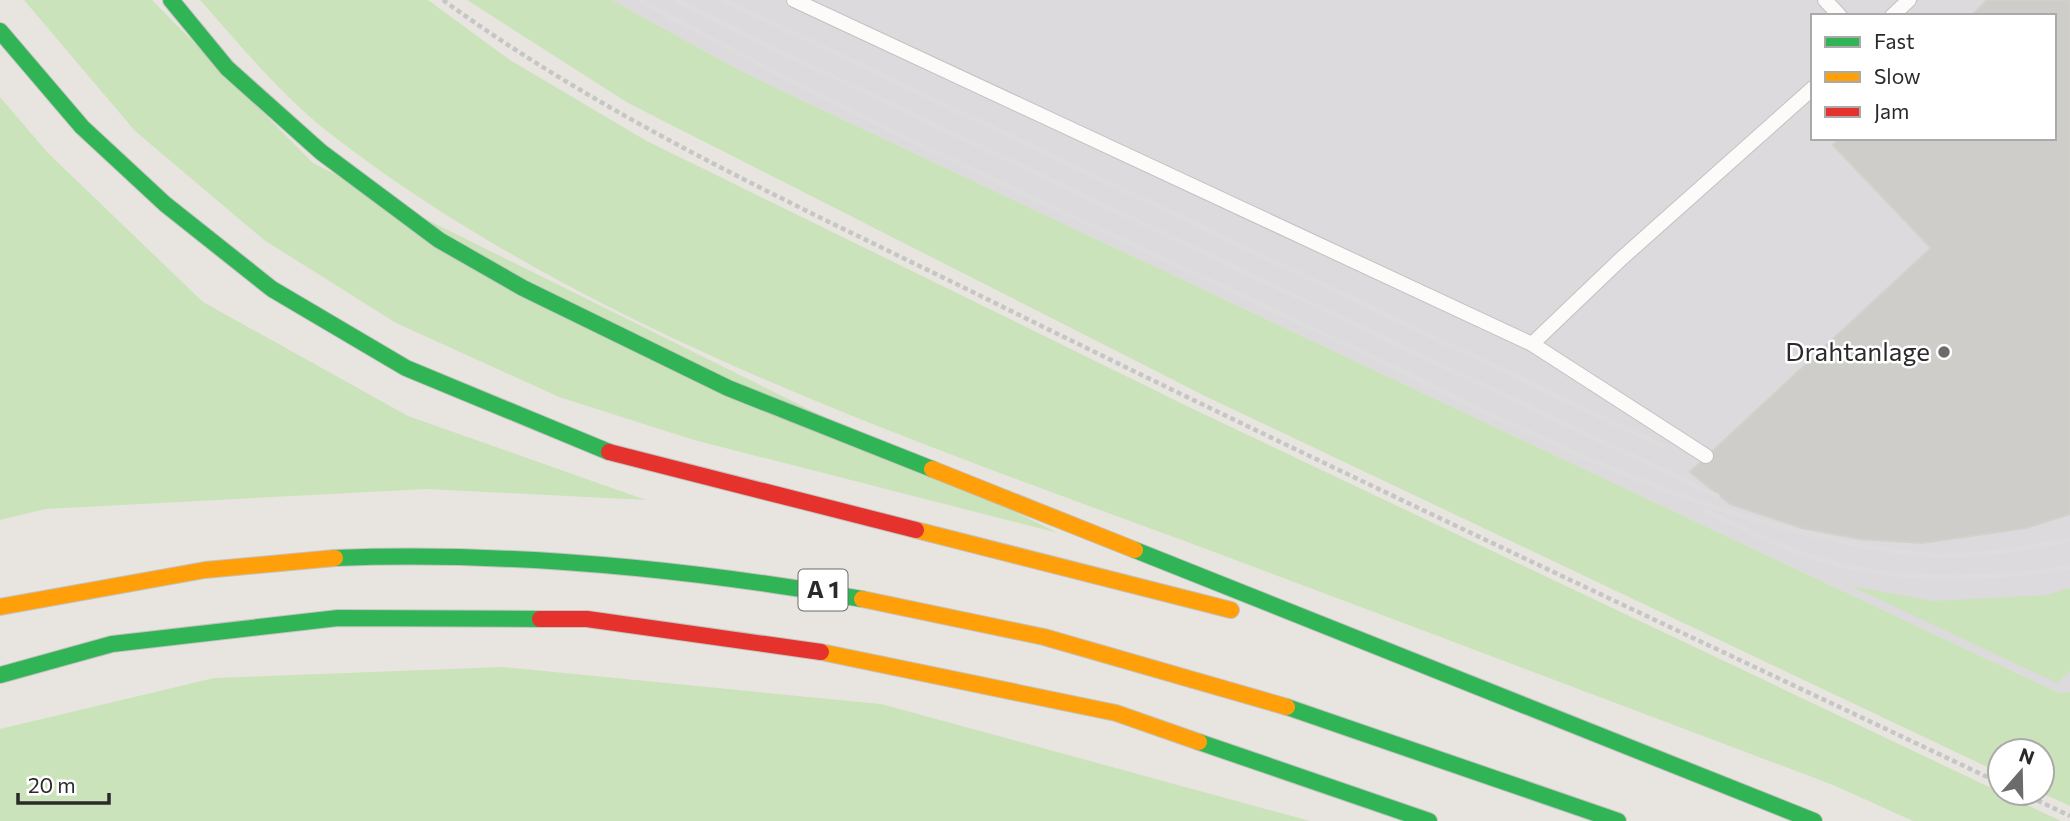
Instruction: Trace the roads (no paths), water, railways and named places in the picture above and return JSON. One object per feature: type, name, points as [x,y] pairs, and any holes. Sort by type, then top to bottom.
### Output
[{"type":"highway","points":[[171,0],[227,68],[321,152],[439,240],[523,288],[729,388],[1372,647],[1814,821]]},
{"type":"highway","points":[[0,31],[82,127],[165,204],[272,289],[406,368],[606,451],[1372,647]]},
{"type":"highway","name":"A 1","points":[[0,607],[104,584],[193,571],[332,558],[549,558],[694,570],[834,592],[983,622],[1128,656],[1301,709],[1618,821]]},
{"type":"highway","points":[[0,675],[112,645],[338,618],[587,619],[824,652],[1116,713],[1429,821]]},
{"type":"lane","points":[[794,0],[1532,344],[1706,456]]},
{"type":"lane","points":[[1825,0],[1838,14]]},
{"type":"lane","points":[[1894,14],[1909,0]]},
{"type":"lane","points":[[1532,344],[1622,258],[1811,90]]},
{"type":"railway","points":[[640,0],[886,128],[1497,418],[1628,475],[1762,522],[1893,551],[1966,555],[2070,540]]},
{"type":"railway","points":[[677,0],[764,44],[1717,496]]},
{"type":"railway","points":[[724,0],[1662,446]]},
{"type":"railway","points":[[1706,511],[1779,545],[1810,556],[1886,573],[1978,577],[2070,567]]},
{"type":"place","name":"Drahtanlage","points":[[1944,352]]}]
